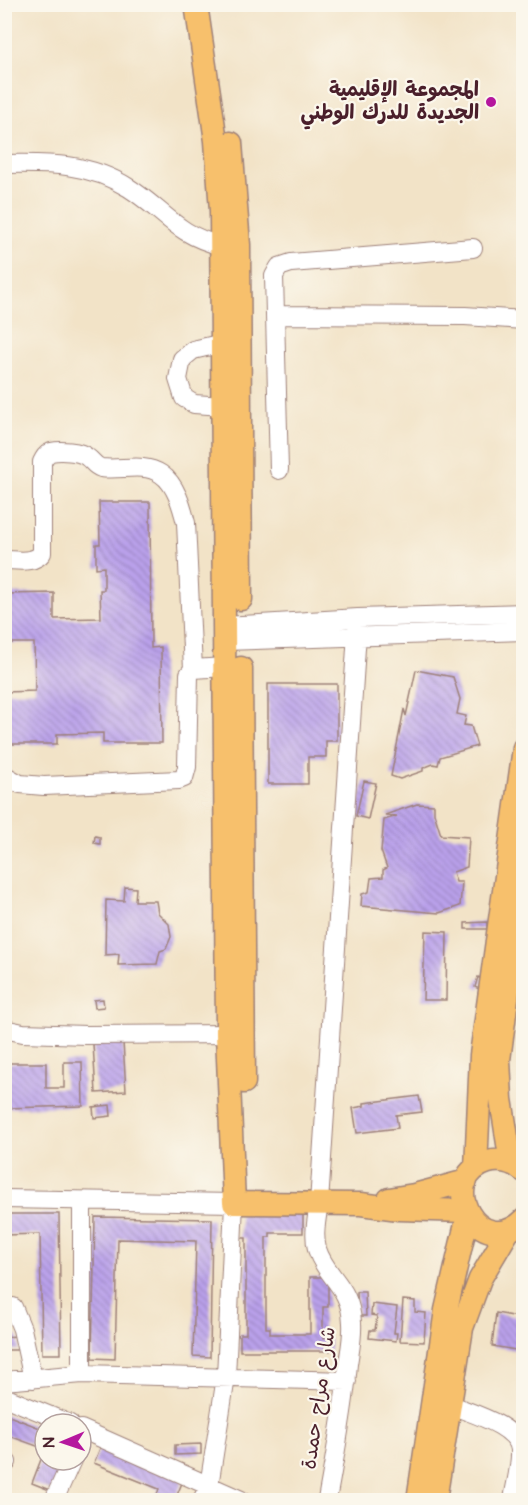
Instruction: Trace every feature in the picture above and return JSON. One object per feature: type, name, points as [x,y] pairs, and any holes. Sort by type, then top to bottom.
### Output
[{"type":"main road","points":[[196,4],[216,141],[228,332],[233,633],[235,1034],[246,1159],[242,1203],[361,1203],[414,1195],[471,1174],[493,1161],[519,1167],[501,1099],[499,1060],[524,866]]},
{"type":"main road","points":[[211,4],[227,104],[239,245],[228,332],[223,406],[233,633],[225,667],[233,854]]},
{"type":"main road","points":[[418,1500],[446,1310],[467,1213],[463,1196],[471,1174],[481,1055],[524,748]]},
{"type":"main road","points":[[361,1203],[391,1208],[467,1213],[490,1231],[516,1225]]},
{"type":"main road","points":[[435,1500],[449,1404],[466,1312],[480,1279],[516,1225]]},
{"type":"street","points":[[4,164],[54,164],[95,171],[131,189],[189,235],[222,246]]},
{"type":"street","points":[[279,470],[274,276],[279,267],[291,263],[473,248]]},
{"type":"street","points":[[275,315],[465,316],[524,320]]},
{"type":"street","points":[[223,406],[194,404],[184,398],[178,379],[182,359],[193,350],[228,332]]},
{"type":"street","points":[[4,560],[32,560],[39,558],[42,553],[42,462],[45,455],[52,452],[78,453],[87,457],[99,468],[146,468],[162,474],[181,504],[186,523],[193,669],[189,674],[187,767],[184,777],[179,780],[44,786],[20,784],[4,775]]},
{"type":"street","points":[[233,633],[358,627],[524,613]]},
{"type":"street","points":[[358,627],[524,631]]},
{"type":"street","name":"شارع مراح حمدة","points":[[327,1500],[347,1381],[352,1323],[350,1307],[344,1291],[323,1262],[317,1248],[315,1233],[319,1203],[358,627]]},
{"type":"street","points":[[193,669],[225,667]]},
{"type":"street","points":[[4,1029],[23,1033],[86,1035],[235,1034]]},
{"type":"street","points":[[4,1199],[242,1203],[226,1377],[205,1493]]},
{"type":"street","points":[[82,1202],[82,1374]]},
{"type":"street","points":[[13,1307],[22,1329],[33,1379]]},
{"type":"street","points":[[4,1382],[82,1374],[347,1381]]},
{"type":"street","points":[[4,1397],[37,1412]]},
{"type":"street","points":[[449,1404],[505,1428],[516,1438],[520,1452],[513,1500]]},
{"type":"street","points":[[93,1438],[205,1493],[241,1500]]},
{"type":"street","points":[[54,1500],[67,1472]]},
{"type":"building","points":[[99,502],[150,502],[151,648],[161,647],[162,743],[103,743],[103,733],[57,734],[57,744],[5,744],[5,692],[35,691],[34,643],[4,643],[4,594],[54,593],[54,619],[101,618],[100,590],[104,590],[104,567],[96,568],[96,544],[100,544]]},
{"type":"building","points":[[416,670],[453,677],[460,699],[457,714],[466,716],[464,725],[471,726],[477,746],[440,757],[438,765],[433,764],[423,768],[423,771],[400,779],[391,776],[404,709],[406,716]]},
{"type":"building","points":[[268,684],[337,684],[337,741],[326,741],[326,757],[308,757],[308,784],[268,784]]},
{"type":"building","points":[[364,781],[376,783],[368,819],[356,816]]},
{"type":"building","points":[[417,804],[434,805],[434,813],[441,835],[469,837],[467,867],[453,872],[456,882],[462,882],[460,906],[439,913],[361,906],[362,894],[369,892],[371,878],[383,877],[383,870],[387,868],[381,851],[384,820],[397,816],[385,815]]},
{"type":"building","points":[[95,836],[100,837],[100,844],[94,843]]},
{"type":"building","points":[[125,887],[136,888],[135,901],[156,901],[158,913],[169,924],[171,937],[166,949],[160,951],[157,964],[118,965],[119,954],[105,955],[106,900],[124,901]]},
{"type":"building","points":[[487,922],[487,929],[465,929],[465,923]]},
{"type":"building","points":[[425,931],[447,932],[446,1000],[423,1000]]},
{"type":"building","points":[[478,977],[483,979],[479,989],[475,987]]},
{"type":"building","points":[[103,999],[104,1007],[95,1008],[94,1000]]},
{"type":"building","points":[[123,1042],[126,1091],[96,1093],[93,1044]]},
{"type":"building","points":[[64,1062],[82,1062],[83,1106],[4,1108],[4,1063],[46,1063],[46,1088],[64,1088]]},
{"type":"building","points":[[419,1096],[422,1112],[396,1115],[398,1128],[357,1133],[353,1108],[364,1106],[364,1103]]},
{"type":"building","points":[[110,1105],[111,1116],[94,1118],[93,1107]]},
{"type":"building","points":[[240,1212],[303,1212],[303,1233],[270,1233],[270,1237],[266,1237],[266,1328],[270,1328],[270,1334],[310,1334],[310,1277],[328,1277],[328,1307],[323,1307],[323,1338],[330,1337],[330,1351],[240,1351],[240,1334],[246,1334],[246,1238],[240,1238]]},
{"type":"building","points":[[4,1214],[59,1214],[61,1354],[42,1354],[40,1234],[4,1235]]},
{"type":"building","points":[[95,1217],[212,1219],[210,1357],[193,1356],[196,1241],[118,1239],[115,1359],[92,1358]]},
{"type":"building","points":[[357,1292],[365,1292],[366,1316],[358,1316]]},
{"type":"building","points":[[524,1297],[524,1310],[517,1306]]},
{"type":"building","points":[[403,1300],[415,1301],[415,1312],[426,1313],[424,1342],[400,1341]]},
{"type":"building","points":[[372,1304],[397,1307],[394,1333],[397,1333],[396,1341],[369,1338],[370,1330],[375,1330],[377,1316],[371,1315]]},
{"type":"building","points":[[496,1313],[524,1318],[522,1351],[492,1346]]},
{"type":"building","points":[[18,1336],[19,1350],[4,1350],[4,1337]]},
{"type":"building","points":[[4,1414],[33,1425],[33,1445],[4,1434]]},
{"type":"building","points":[[201,1444],[201,1454],[175,1455],[175,1445]]},
{"type":"building","points":[[101,1446],[184,1478],[175,1500],[155,1500],[159,1489],[94,1463]]},
{"type":"building","points":[[36,1472],[59,1472],[52,1491],[32,1483]]},
{"type":"place","name":"المجموعة الإقليمية الجديدة للدرك الوطني","points":[[491,102]]}]
